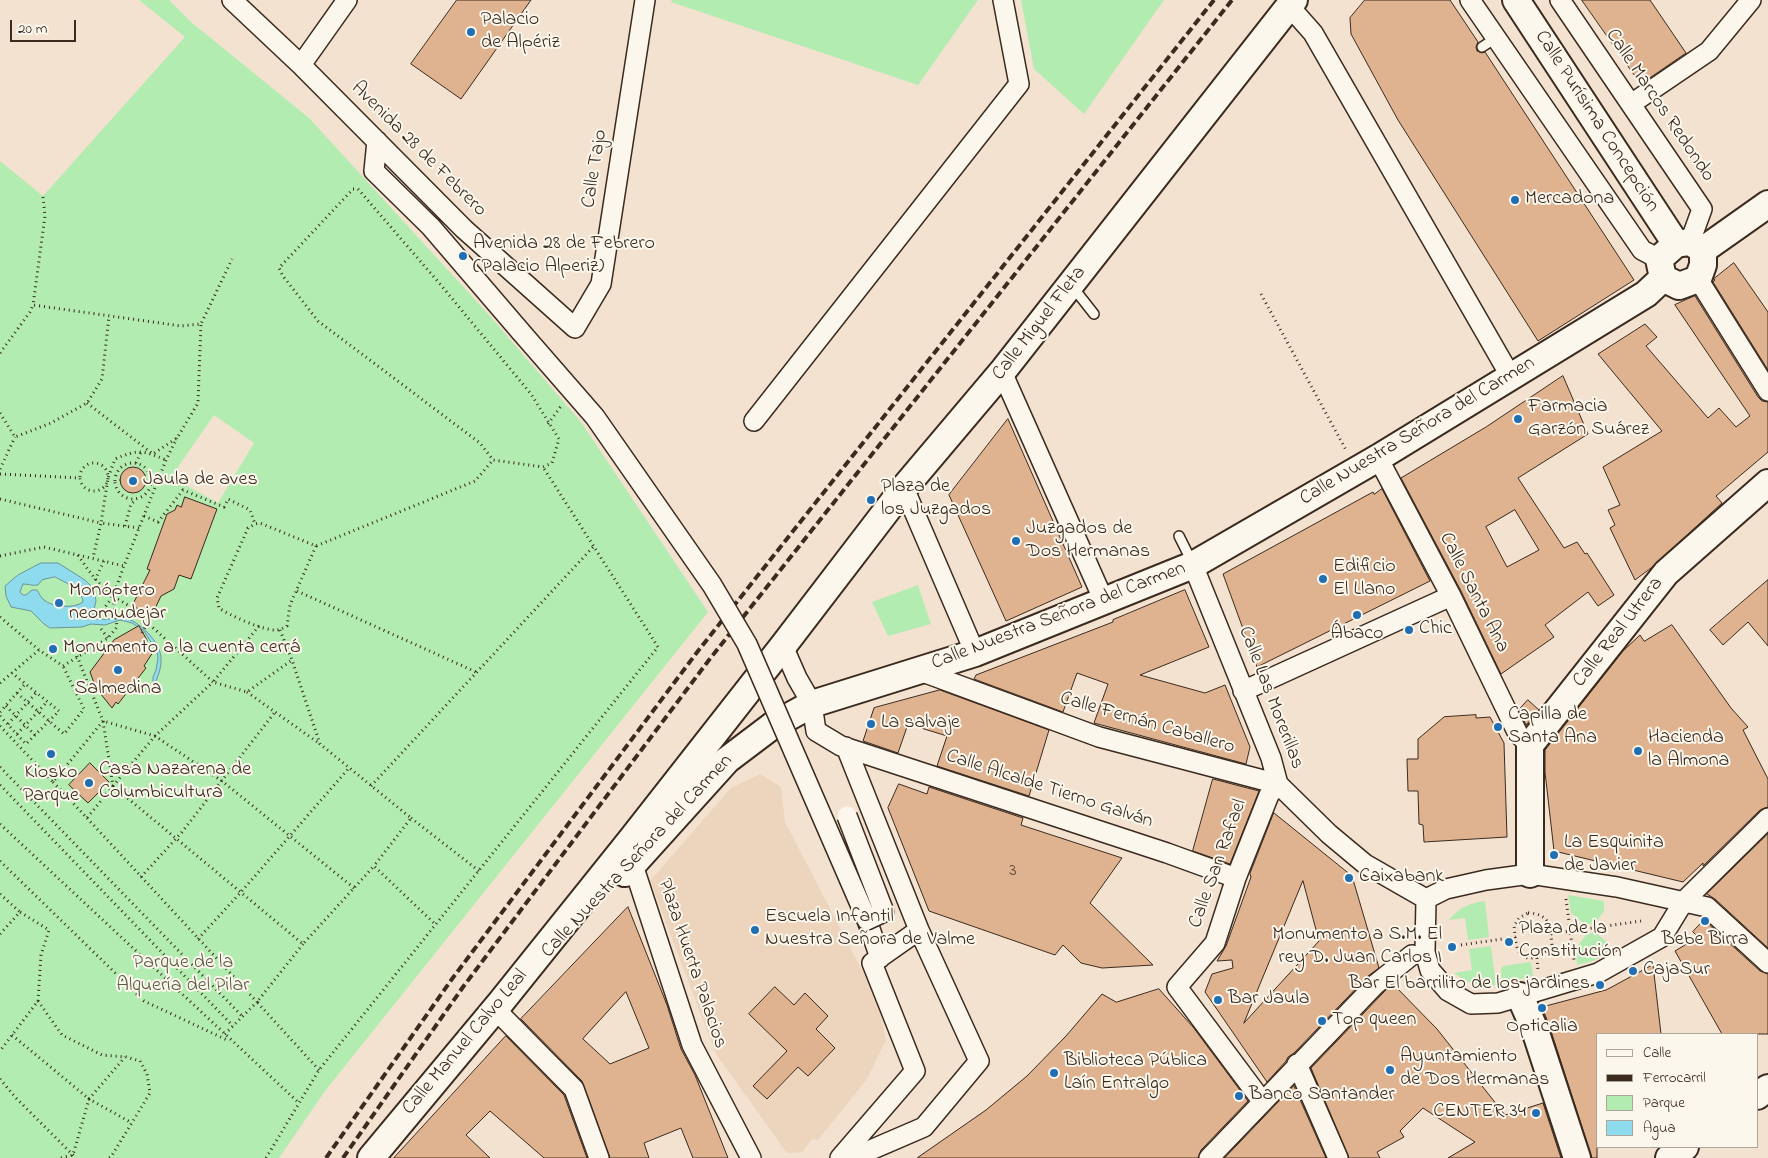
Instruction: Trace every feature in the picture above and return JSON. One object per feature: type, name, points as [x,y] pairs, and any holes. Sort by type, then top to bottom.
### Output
[{"type":"street","name":"Avenida 28 de Febrero","points":[[232,0],[301,65],[464,229],[575,328]]},
{"type":"street","points":[[301,65],[347,0]]},
{"type":"street","points":[[754,421],[1019,84],[1003,0]]},
{"type":"street","points":[[1470,0],[1489,43],[1642,250],[1678,255],[1703,265],[1698,279]]},
{"type":"street","name":"Calle Purísima Concepción","points":[[1516,0],[1678,255]]},
{"type":"street","name":"Calle Marcos Redondo","points":[[1560,0],[1702,209],[1678,255]]},
{"type":"street","points":[[1630,104],[1709,51],[1752,0]]},
{"type":"street","name":"Calle Tajo","points":[[575,328],[601,284],[643,3]]},
{"type":"street","points":[[1292,3],[1313,33],[1511,377]]},
{"type":"street","name":"Calle Miguel Fleta","points":[[783,646],[904,488],[1002,372],[1292,3]]},
{"type":"street","points":[[377,141],[374,171],[431,227],[595,417],[712,585],[747,644],[867,920],[880,958]]},
{"type":"street","name":"Calle Nuestra Señora del Carmen","points":[[498,1006],[632,852],[727,760],[772,726],[812,704],[976,653],[1193,565],[1367,464],[1646,294],[1678,255],[1768,204]]},
{"type":"street","points":[[1678,255],[1679,286],[1698,279]]},
{"type":"street","points":[[1698,279],[1768,391]]},
{"type":"street","points":[[1002,372],[1104,601]]},
{"type":"street","name":"Calle Santa Ana","points":[[1367,464],[1451,596],[1518,734],[1530,745]]},
{"type":"street","name":"Calle Real Utrera","points":[[1530,745],[1666,573],[1768,484]]},
{"type":"street","points":[[904,488],[976,653]]},
{"type":"street","name":"Calle Las Morerillas","points":[[1193,565],[1271,758],[1278,784],[1329,834],[1365,864],[1426,899]]},
{"type":"street","points":[[1243,691],[1451,596]]},
{"type":"street","points":[[783,646],[797,678],[812,704]]},
{"type":"street","points":[[632,852],[783,646]]},
{"type":"street","name":"Calle Fernán Caballero","points":[[920,671],[1098,737],[1278,784]]},
{"type":"street","name":"Calle Alcalde Tierno Galván","points":[[812,704],[816,731],[846,747],[1167,853],[1236,878]]},
{"type":"street","points":[[1530,745],[1530,874]]},
{"type":"street","points":[[846,747],[919,930],[979,1061],[924,1127],[852,1158]]},
{"type":"street","name":"Calle San Rafael","points":[[1262,1101],[1177,987],[1215,943],[1236,878],[1269,796],[1278,784]]},
{"type":"street","points":[[848,816],[884,912],[867,920]]},
{"type":"street","points":[[1768,818],[1684,902],[1662,937],[1598,973],[1498,1003],[1471,1004],[1448,991],[1430,970],[1425,952],[1426,899],[1446,889],[1486,880],[1530,874],[1617,887],[1684,902],[1706,907],[1768,963]]},
{"type":"street","name":"Plaza Huerta Palacios","points":[[632,852],[692,1045],[750,1158]]},
{"type":"street","points":[[840,1158],[915,1071],[872,963],[919,930]]},
{"type":"street","points":[[1209,1158],[1297,1064],[1376,984],[1412,954]]},
{"type":"street","points":[[1520,996],[1535,1030],[1577,1158]]},
{"type":"street","points":[[498,1006],[574,1089],[599,1158]]},
{"type":"street","name":"Calle Manuel Calvo Leal","points":[[371,1158],[498,1006]]},
{"type":"street","points":[[1297,1064],[1338,1158]]},
{"type":"street","points":[[1669,1158],[1684,1148]]},
{"type":"lane","points":[[1071,285],[1094,314]]},
{"type":"lane","points":[[1179,536],[1193,565]]},
{"type":"path","points":[[353,189],[358,190],[440,284],[531,394],[548,424],[559,439],[552,462],[543,466],[493,460],[480,443],[318,320],[282,276],[279,268],[353,189]]},
{"type":"path","points":[[0,353],[33,305],[45,216],[43,197]]},
{"type":"path","points":[[103,610],[113,596],[166,460],[198,403],[201,324],[232,259]]},
{"type":"path","points":[[1261,294],[1367,464]]},
{"type":"path","points":[[33,305],[182,326],[201,324]]},
{"type":"path","points":[[0,469],[15,437],[51,423],[87,403],[102,378],[109,316]]},
{"type":"path","points":[[548,424],[565,401]]},
{"type":"path","points":[[87,403],[153,454],[166,460]]},
{"type":"path","points":[[0,413],[15,437]]},
{"type":"path","points":[[92,558],[108,478],[102,466],[93,463],[82,470],[80,478],[83,486],[96,491],[104,486],[108,478],[115,459],[136,451],[153,454],[178,438]]},
{"type":"path","points":[[136,463],[141,452]]},
{"type":"path","points":[[316,546],[260,523],[248,528],[217,598],[218,608],[273,631],[280,630],[287,626],[290,605],[316,546],[475,481],[493,460]]},
{"type":"path","points":[[125,526],[132,502],[138,498],[148,491],[151,480],[147,469],[136,463],[131,463],[120,468],[115,479],[116,485],[122,495],[133,499],[138,498]]},
{"type":"path","points":[[266,1158],[319,1070],[658,647],[543,466]]},
{"type":"path","points":[[0,474],[80,478]]},
{"type":"path","points":[[144,516],[158,522],[183,490],[224,507],[228,499],[250,510],[255,524]]},
{"type":"path","points":[[0,499],[100,523],[139,528]]},
{"type":"path","points":[[371,786],[594,546]]},
{"type":"path","points":[[0,556],[44,547],[124,566]]},
{"type":"path","points":[[77,555],[95,580],[113,596],[140,612],[144,618]]},
{"type":"path","points":[[95,580],[104,561]]},
{"type":"path","points":[[297,590],[476,672]]},
{"type":"path","points":[[63,666],[108,638],[117,626],[113,596]]},
{"type":"path","points":[[0,616],[39,650],[63,666],[84,709],[64,734],[17,693]]},
{"type":"path","points":[[142,633],[150,618]]},
{"type":"path","points":[[151,626],[212,682],[247,692],[276,712],[320,744],[479,871]]},
{"type":"path","points":[[87,818],[155,736],[212,682],[259,626]]},
{"type":"path","points":[[101,629],[108,638]]},
{"type":"path","points":[[280,630],[320,744]]},
{"type":"path","points":[[0,683],[39,650]]},
{"type":"path","points":[[77,656],[103,721],[113,786],[303,944]]},
{"type":"path","points":[[247,692],[292,660]]},
{"type":"path","points":[[12,674],[25,684],[58,711],[26,744],[0,714],[25,684]]},
{"type":"path","points":[[8,724],[36,693]]},
{"type":"path","points":[[17,734],[47,702]]},
{"type":"path","points":[[6,706],[35,735]]},
{"type":"path","points":[[141,877],[176,838],[276,712]]},
{"type":"path","points":[[103,721],[155,736],[222,781],[354,888]]},
{"type":"path","points":[[54,782],[103,721]]},
{"type":"path","points":[[0,726],[54,782],[319,1070]]},
{"type":"path","points":[[0,767],[242,1016]]},
{"type":"path","points":[[198,938],[242,892],[349,768]]},
{"type":"path","points":[[0,785],[233,1026]]},
{"type":"path","points":[[224,1035],[257,1002],[303,944],[374,866],[411,818]]},
{"type":"path","points":[[0,824],[299,1103]]},
{"type":"path","points":[[0,861],[144,1001],[234,1043]]},
{"type":"path","points":[[374,866],[436,925]]},
{"type":"path","points":[[0,894],[20,912],[49,930],[41,955],[38,1000],[0,1051]]},
{"type":"path","points":[[1566,896],[1575,968]]},
{"type":"path","points":[[0,934],[20,912]]},
{"type":"path","points":[[1528,914],[1537,914],[1544,917],[1549,923],[1551,934],[1552,945],[1547,953],[1537,958],[1528,958],[1521,955],[1517,949],[1514,926],[1520,918],[1528,914]]},
{"type":"path","points":[[1551,934],[1641,921]]},
{"type":"path","points":[[1461,945],[1516,937]]},
{"type":"path","points":[[38,1000],[62,1035],[102,1055],[140,1060],[146,1074],[150,1093],[111,1157],[108,1158]]},
{"type":"path","points":[[12,1035],[89,1099],[132,1123]]},
{"type":"path","points":[[74,1156],[89,1099],[126,1057]]},
{"type":"path","points":[[0,1078],[16,1098],[74,1156]]},
{"type":"path","points":[[61,1158],[74,1156]]},
{"type":"shaded area","name":"Escuela Infantil Nuestra Señora de Valme","points":[[760,774],[781,787],[785,822],[867,980],[881,1016],[886,1040],[867,1079],[818,1140],[812,1139],[802,1152],[787,1153],[716,1054],[650,881],[731,788]]},
{"type":"green space","name":"Parque de la Alquería del Pilar","points":[[139,0],[169,0],[191,22],[309,118],[489,315],[581,422],[708,612],[325,1091],[279,1158],[0,1158],[0,161],[43,196],[185,37]],"holes":[[[214,415],[254,443],[218,503],[171,477]]]},
{"type":"green space","points":[[672,0],[978,0],[918,85],[671,2]]},
{"type":"green space","points":[[1021,0],[1164,0],[1084,114],[1034,69]]},
{"type":"green space","points":[[918,585],[931,624],[888,636],[872,602]]},
{"type":"green space","points":[[1568,895],[1604,901],[1604,911],[1595,924],[1585,924],[1571,913]]},
{"type":"green space","points":[[1485,901],[1489,937],[1468,940],[1465,918],[1449,920],[1465,907]]},
{"type":"green space","points":[[1595,932],[1608,943],[1610,952],[1593,961],[1577,965],[1576,948],[1587,934]]},
{"type":"green space","points":[[1491,946],[1496,985],[1484,986],[1474,984],[1454,973],[1472,970],[1469,949]]},
{"type":"green space","points":[[1531,962],[1533,976],[1502,984],[1501,969],[1503,966]]},
{"type":"water","points":[[41,563],[58,563],[85,580],[94,589],[96,601],[92,618],[110,619],[123,617],[142,627],[153,639],[160,652],[159,673],[153,687],[153,677],[158,658],[157,652],[144,631],[132,623],[120,620],[105,625],[91,624],[82,627],[50,628],[31,611],[11,607],[6,596],[5,586],[18,575]],"holes":[[[55,577],[76,590],[83,602],[74,606],[57,606],[44,600],[37,590],[32,590],[26,595],[20,592],[23,584],[38,585],[42,580]]]},
{"type":"building","name":"Palacio de Alpériz","points":[[457,0],[531,0],[461,99],[411,64]]},
{"type":"building","name":"Mercadona","points":[[1365,0],[1450,0],[1478,42],[1477,51],[1485,52],[1634,280],[1538,341],[1398,120],[1351,34],[1350,18]]},
{"type":"building","points":[[1582,0],[1650,0],[1686,53],[1641,84]]},
{"type":"building","points":[[1734,263],[1768,312],[1768,370],[1713,282],[1714,279]]},
{"type":"building","points":[[1695,296],[1758,397],[1762,401],[1768,402],[1768,452],[1716,496],[1722,503],[1651,568],[1635,580],[1610,528],[1615,525],[1608,510],[1620,505],[1603,467],[1662,431],[1598,354],[1645,324],[1657,337],[1646,346],[1708,418],[1719,408],[1736,427],[1750,416],[1675,305]]},
{"type":"building","points":[[1563,376],[1588,434],[1518,478],[1564,548],[1577,542],[1585,554],[1587,553],[1614,595],[1598,606],[1588,592],[1545,625],[1554,637],[1501,674],[1461,591],[1401,478],[1486,427]],"holes":[[[1515,510],[1539,550],[1507,567],[1486,527]]]},
{"type":"building","name":"Juzgados de Dos Hermanas","points":[[1008,419],[1082,587],[1006,621],[949,495]]},
{"type":"building","name":"Jaula de aves","points":[[133,467],[142,471],[146,480],[142,489],[133,493],[124,489],[120,480],[124,471]]},
{"type":"building","name":"Edificio El Llano","points":[[1382,489],[1430,581],[1257,667],[1223,574],[1373,492],[1374,494]]},
{"type":"building","points":[[185,497],[217,509],[191,579],[179,575],[174,589],[161,596],[152,615],[132,606],[150,570],[147,569],[167,514],[175,510],[177,505],[181,507]]},
{"type":"building","points":[[1768,580],[1768,646],[1748,622],[1723,645],[1710,630]]},
{"type":"building","points":[[1185,590],[1209,647],[1140,675],[1205,693],[1225,685],[1250,747],[1246,764],[1094,723],[1108,684],[1077,673],[1063,712],[974,679],[976,675],[1113,622],[1113,620]]},
{"type":"building","points":[[1672,625],[1731,708],[1748,727],[1743,730],[1768,779],[1768,807],[1760,810],[1703,866],[1703,863],[1683,882],[1554,851],[1545,772],[1545,750],[1623,651],[1640,635],[1644,641]]},
{"type":"building","name":"Salmedina","points":[[139,626],[147,640],[146,646],[153,652],[144,666],[146,668],[118,704],[116,702],[112,708],[96,688],[90,672],[114,640]]},
{"type":"building","points":[[940,690],[1049,730],[1029,796],[937,766],[947,736],[908,724],[898,753],[863,741],[874,708]]},
{"type":"building","points":[[1528,700],[1539,710],[1526,725],[1519,710]]},
{"type":"building","points":[[1476,715],[1476,718],[1490,717],[1504,743],[1507,837],[1424,842],[1423,825],[1419,824],[1418,791],[1408,791],[1407,759],[1418,759],[1418,739],[1444,717]]},
{"type":"building","name":"Casa Nazarena de Columbicultura","points":[[90,763],[109,782],[88,803],[69,785]]},
{"type":"building","points":[[1213,779],[1259,791],[1230,864],[1193,851]]},
{"type":"building","points":[[899,784],[927,794],[929,787],[1023,818],[1021,825],[1122,858],[1090,903],[1153,965],[1102,968],[1081,963],[1063,945],[1055,955],[929,911],[888,808]]},
{"type":"building","points":[[1274,813],[1352,876],[1379,968],[1368,976],[1288,1057],[1267,1082],[1205,992],[1212,974],[1233,968],[1232,960],[1217,961],[1226,946],[1251,877],[1250,874]],"holes":[[[1303,881],[1319,941],[1244,1023]]]},
{"type":"building","points":[[1768,834],[1768,948],[1715,899],[1707,894]]},
{"type":"building","points":[[628,907],[667,1005],[681,1049],[695,1075],[728,1158],[693,1158],[681,1128],[644,1143],[649,1158],[610,1158],[582,1081],[521,1019]],"holes":[[[626,992],[649,1048],[610,1064],[583,1039]]]},
{"type":"building","points":[[1704,920],[1760,971],[1768,974],[1768,1034],[1721,1033],[1675,951],[1698,937],[1693,932]]},
{"type":"building","points":[[1653,965],[1661,1033],[1596,1033],[1597,1158],[1592,1158],[1542,1007],[1606,990]]},
{"type":"building","name":"Ayuntamiento de Dos Hermanas","points":[[1393,984],[1437,1029],[1505,1115],[1543,1103],[1561,1158],[1448,1158],[1475,1142],[1423,1108],[1400,1131],[1404,1137],[1377,1152],[1380,1158],[1349,1158],[1311,1068]]},
{"type":"building","points":[[775,987],[794,1005],[805,993],[828,1016],[816,1029],[835,1048],[808,1076],[798,1067],[767,1099],[753,1086],[787,1051],[749,1014]]},
{"type":"building","points":[[1159,989],[1193,1027],[1248,1101],[1201,1150],[1198,1158],[917,1158],[986,1110],[1027,1076],[1066,1036],[1102,994],[1116,1002]]},
{"type":"building","points":[[506,1036],[564,1095],[587,1158],[544,1158],[490,1111],[466,1135],[490,1158],[394,1158]]},
{"type":"building","points":[[1294,1086],[1326,1158],[1225,1158]]},
{"type":"railway","points":[[326,1158],[452,979],[698,651],[1214,0]]},
{"type":"railway","points":[[343,1158],[463,987],[709,660],[1232,0]]},
{"type":"place","name":"Palacio de Alpériz","points":[[471,32]]},
{"type":"place","name":"Mercadona","points":[[1515,200]]},
{"type":"place","name":"Avenida 28 de Febrero (Palacio Alperiz)","points":[[463,256]]},
{"type":"place","name":"Farmacia Garzón Suárez","points":[[1518,419]]},
{"type":"place","name":"Jaula de aves","points":[[133,481]]},
{"type":"place","name":"Plaza de los Juzgados","points":[[871,500]]},
{"type":"place","name":"Juzgados de Dos Hermanas","points":[[1016,541]]},
{"type":"place","name":"Edificio El Llano","points":[[1323,579]]},
{"type":"place","name":"Monóptero neomudejar","points":[[59,603]]},
{"type":"place","name":"Ábaco","points":[[1357,615]]},
{"type":"place","name":"Chic","points":[[1409,630]]},
{"type":"place","name":"Monumento a la cuenta cerrá","points":[[53,649]]},
{"type":"place","name":"Salmedina","points":[[118,670]]},
{"type":"place","name":"La salvaje","points":[[871,724]]},
{"type":"place","name":"Capilla de Santa Ana","points":[[1498,727]]},
{"type":"place","name":"Hacienda la Almona","points":[[1638,751]]},
{"type":"place","name":"Kiosko Parque","points":[[51,754]]},
{"type":"place","name":"Casa Nazarena de Columbicultura","points":[[89,783]]},
{"type":"place","name":"La Esquinita de Javier","points":[[1554,855]]},
{"type":"place","name":"Caixabank","points":[[1349,878]]},
{"type":"place","name":"Bebe Birra","points":[[1705,921]]},
{"type":"place","name":"Escuela Infantil Nuestra Señora de Valme","points":[[755,930]]},
{"type":"place","name":"Plaza de la Constitución","points":[[1509,942]]},
{"type":"place","name":"Monumento a S.M. El rey D. Juan Carlos I","points":[[1452,947]]},
{"type":"place","name":"CajaSur","points":[[1633,971]]},
{"type":"place","name":"Bar El barrilito de los jardines","points":[[1600,985]]},
{"type":"place","name":"Bar Jaula","points":[[1218,1000]]},
{"type":"place","name":"Opticalia","points":[[1542,1008]]},
{"type":"place","name":"Top queen","points":[[1322,1021]]},
{"type":"place","name":"Ayuntamiento de Dos Hermanas","points":[[1390,1070]]},
{"type":"place","name":"Biblioteca Pública Laín Entralgo","points":[[1054,1073]]},
{"type":"place","name":"Banco Santander","points":[[1239,1096]]},
{"type":"place","name":"CENTER 34","points":[[1536,1113]]}]
